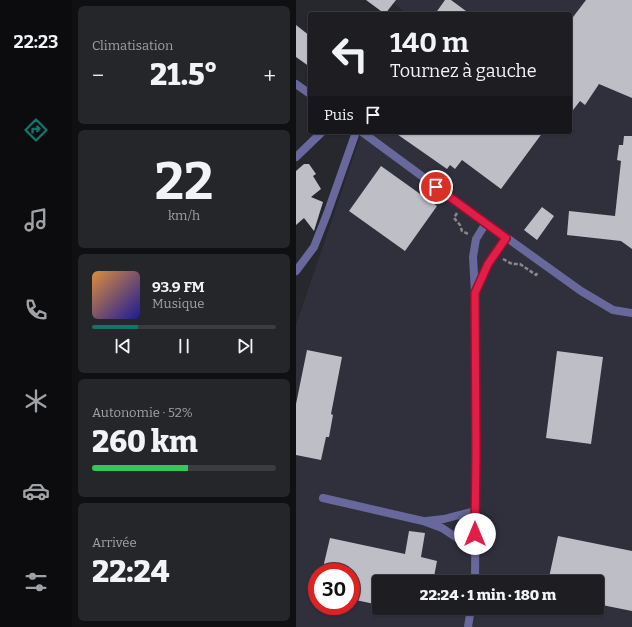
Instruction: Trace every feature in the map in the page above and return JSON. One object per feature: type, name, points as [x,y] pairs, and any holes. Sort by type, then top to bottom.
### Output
[{"type":"street","points":[[296,84],[308,93]]},
{"type":"street","points":[[296,156],[320,134]]},
{"type":"street","points":[[296,271],[314,247],[355,134]]},
{"type":"street","points":[[365,134],[581,291],[613,310],[632,313]]},
{"type":"street","points":[[475,575],[475,293],[472,257],[476,239],[486,223]]},
{"type":"street","points":[[475,293],[488,264],[506,238]]},
{"type":"street","points":[[324,498],[423,521],[442,528],[466,544],[475,545]]},
{"type":"street","points":[[423,521],[444,519],[475,511]]},
{"type":"street","points":[[468,627],[470,615]]},
{"type":"shaded area","points":[[390,0],[632,0],[632,627],[296,627],[296,325],[361,134],[572,134],[572,12],[405,12]]},
{"type":"building","points":[[366,0],[396,0],[387,12],[382,12]]},
{"type":"building","points":[[445,0],[451,0],[467,12],[436,12]]},
{"type":"building","points":[[586,0],[632,0],[632,98],[599,84],[585,105],[580,101],[572,111],[572,18]]},
{"type":"building","points":[[296,25],[308,34],[308,66],[296,57]]},
{"type":"building","points":[[397,134],[542,134],[501,189],[462,160],[455,169],[450,165],[447,169]]},
{"type":"building","points":[[624,136],[632,136],[632,249],[621,241],[567,235],[569,211],[615,216],[621,161],[617,160],[619,145],[623,145]]},
{"type":"building","points":[[304,164],[309,164],[316,174],[313,176],[321,189],[311,197],[323,202],[314,231],[304,218],[296,225],[296,171]]},
{"type":"building","points":[[381,166],[437,206],[405,251],[349,211]]},
{"type":"building","points":[[542,207],[554,216],[537,240],[524,230]]},
{"type":"building","points":[[307,350],[342,357],[331,414],[333,415],[329,437],[326,437],[321,460],[296,455],[296,404]]},
{"type":"building","points":[[557,351],[603,357],[591,444],[546,438]]},
{"type":"building","points":[[409,531],[425,533],[421,557],[437,561],[434,575],[372,575],[372,604],[360,601],[360,563],[324,563],[330,538],[405,554]]},
{"type":"building","points":[[558,536],[632,551],[632,611],[604,605],[604,575],[550,575]]},
{"type":"route","points":[[436,187],[506,238],[488,264],[475,293],[475,534]]}]
